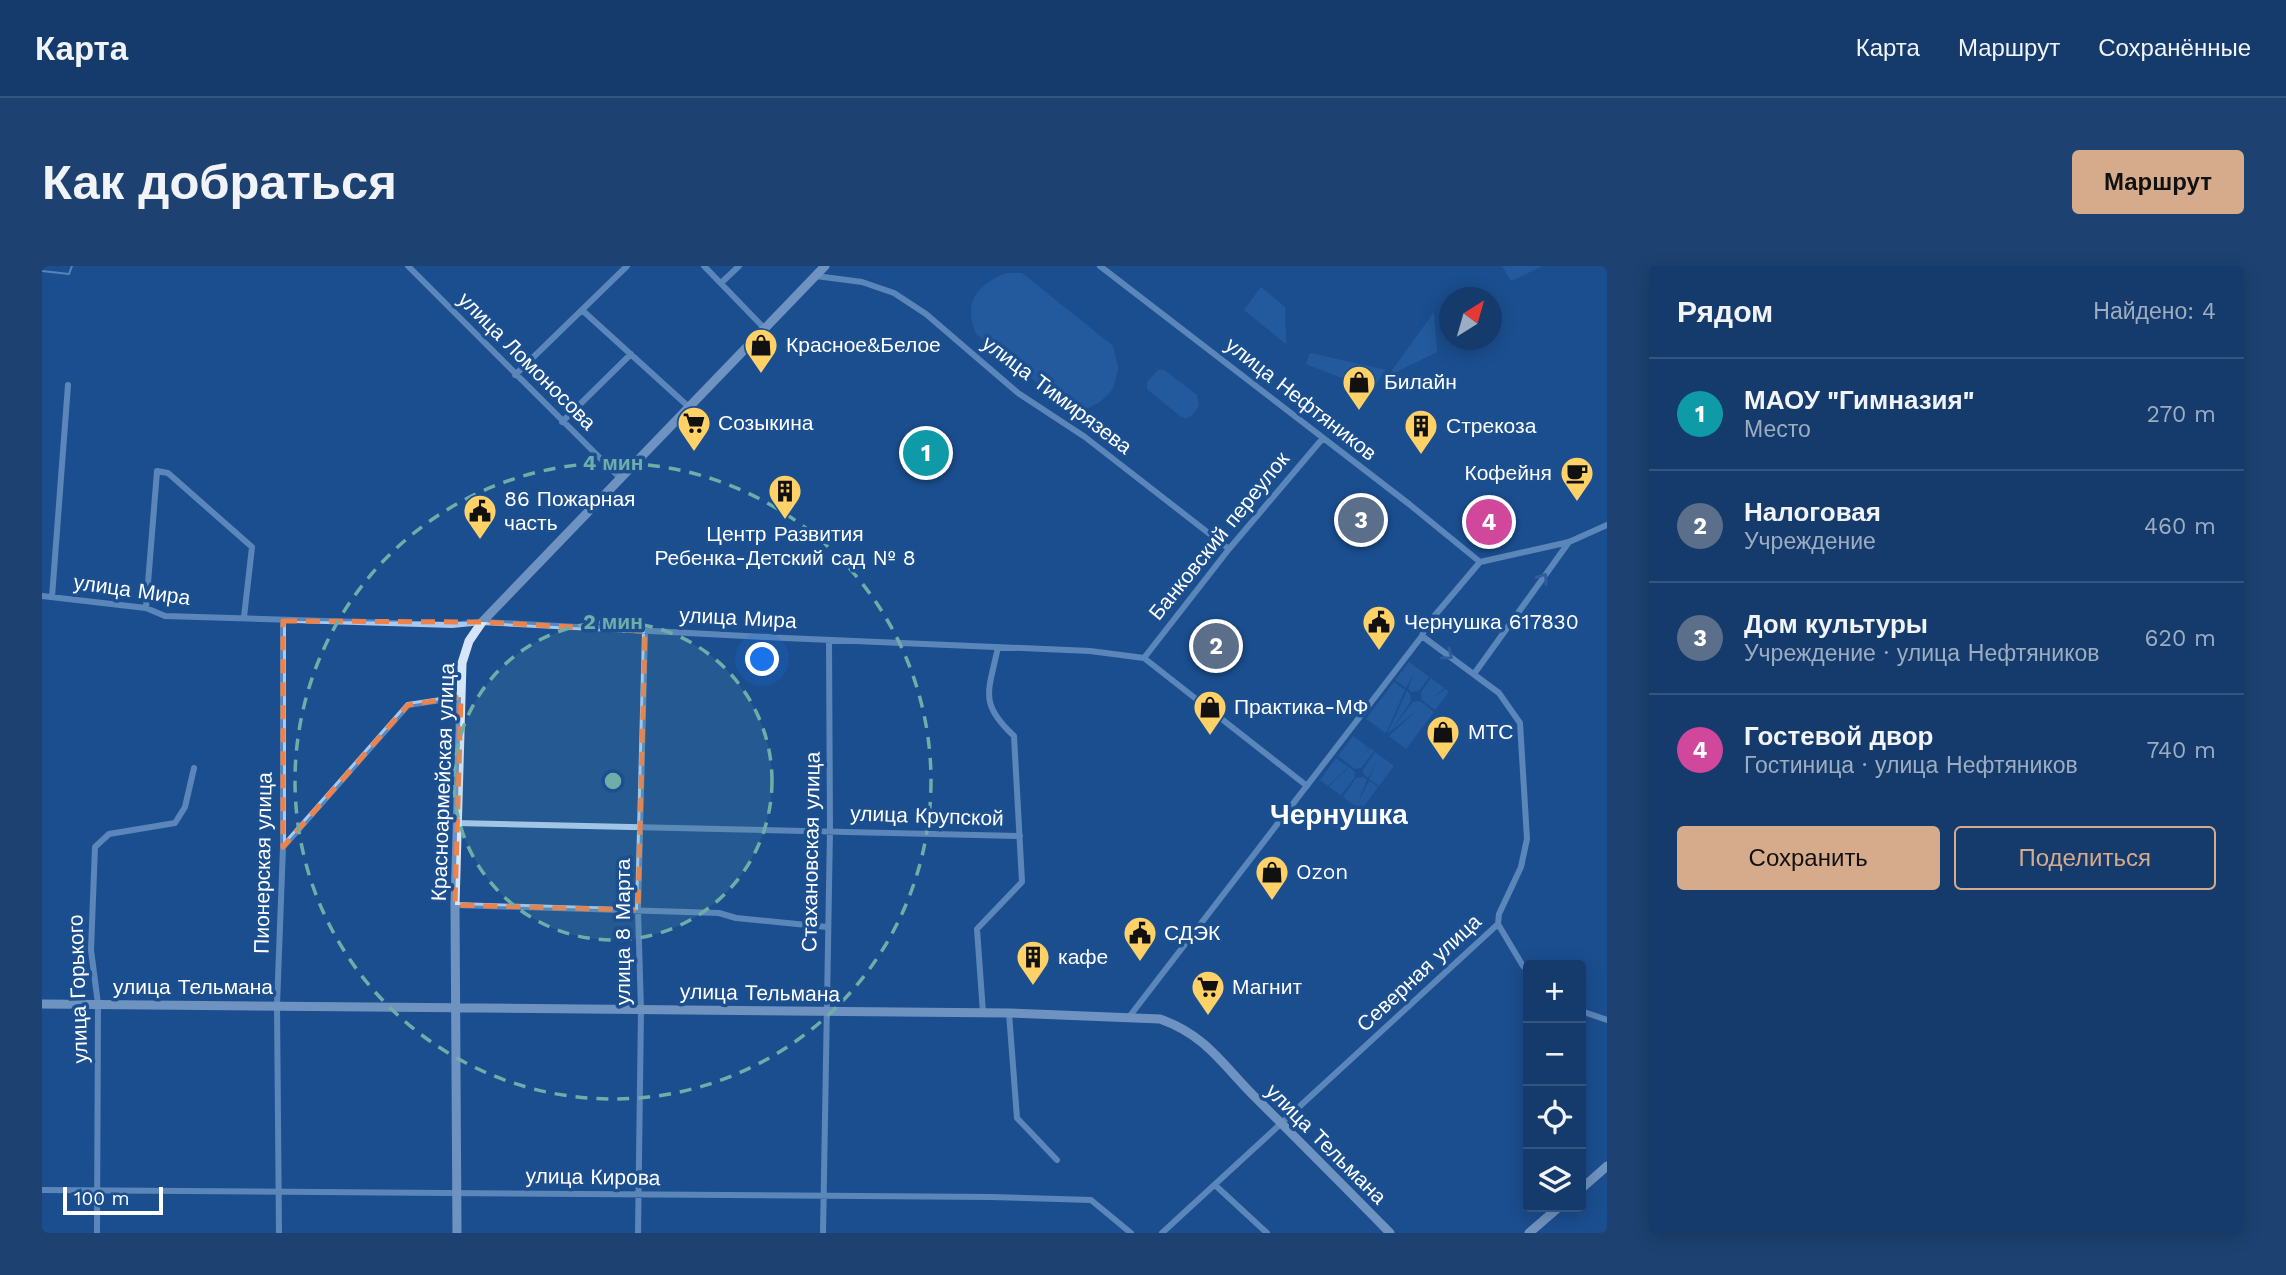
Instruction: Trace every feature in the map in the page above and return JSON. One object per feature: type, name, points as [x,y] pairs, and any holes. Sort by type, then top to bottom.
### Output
[{"type":"street","name":"улица Ломоносова","points":[[408,266],[621,479]]},
{"type":"street","points":[[515,375],[627,266]]},
{"type":"street","points":[[704,266],[765,330]]},
{"type":"street","points":[[721,283],[739,266]]},
{"type":"street","name":"Красноармейская улица","points":[[457,1233],[456,823],[461,663],[469,641],[482,622],[825,266]]},
{"type":"street","name":"улица Нефтяников","points":[[1100,266],[1480,562]]},
{"type":"street","name":"улица Тимирязева","points":[[816,276],[862,282],[894,293],[926,314],[1018,393],[1085,437],[1229,548]]},
{"type":"street","points":[[582,310],[690,408]]},
{"type":"street","points":[[562,422],[631,354]]},
{"type":"street","points":[[52,597],[68,385]]},
{"type":"street","name":"Банковский переулок","points":[[1144,658],[1229,548],[1323,438]]},
{"type":"street","points":[[146,608],[157,471],[168,472],[253,547],[244,617]]},
{"type":"street","points":[[1129,1017],[1422,636],[1425,627],[1480,562],[1569,542],[1607,525]]},
{"type":"street","points":[[1474,674],[1569,542]]},
{"type":"street","name":"улица Мира","points":[[42,596],[146,608],[165,616],[452,625],[482,622],[1090,651],[1144,658]]},
{"type":"street","name":"Пионерская улица","points":[[279,1233],[277,1005],[283,847],[283,621]]},
{"type":"street","name":"улица 8 Марта","points":[[638,1233],[641,1010],[638,910],[646,631]]},
{"type":"street","name":"Северная улица","points":[[1162,1233],[1498,924],[1499,915],[1521,867],[1527,839],[1520,723],[1499,693],[1422,636]]},
{"type":"street","name":"Стахановская улица","points":[[823,1233],[830,831],[829,640]]},
{"type":"street","points":[[983,1013],[977,929],[1023,882],[1014,736],[996,719],[987,697],[998,647]]},
{"type":"street","points":[[1144,658],[1307,786]]},
{"type":"street","points":[[283,847],[408,705],[461,697]]},
{"type":"street","name":"улица Горького","points":[[97,1233],[98,1004],[91,950],[95,847],[108,834],[175,823],[185,807],[194,768]]},
{"type":"street","name":"улица Крупской","points":[[456,823],[1020,836]]},
{"type":"street","points":[[455,905],[719,913],[736,918],[827,927]]},
{"type":"street","points":[[1498,924],[1523,966]]},
{"type":"street","name":"улица Тельмана","points":[[42,1004],[1009,1013],[1160,1019],[1182,1027],[1202,1040],[1390,1233]]},
{"type":"street","points":[[1009,1013],[1017,1118],[1057,1160]]},
{"type":"street","points":[[1586,1013],[1607,1020]]},
{"type":"street","points":[[1586,1185],[1607,1166]]},
{"type":"street","points":[[1215,1185],[1267,1233]]},
{"type":"street","name":"улица Кирова","points":[[42,1190],[1091,1200],[1131,1233]]},
{"type":"street","points":[[1529,1233],[1553,1212]]},
{"type":"highlighted area","points":[[283,621],[482,622],[645,631],[638,910],[455,905],[461,697],[408,705],[283,847]]},
{"type":"shaded area","points":[[1502,266],[1543,266],[1511,281]]},
{"type":"shaded area","points":[[1007,273],[1022,273],[1113,346],[1118,368],[1113,389],[1100,402],[1086,409],[1071,410],[976,334],[971,313],[975,296],[988,283]]},
{"type":"shaded area","points":[[1261,287],[1285,307],[1286,344],[1244,310]]},
{"type":"shaded area","points":[[1434,312],[1437,352],[1388,376]]},
{"type":"shaded area","points":[[1310,353],[1386,370],[1372,390],[1306,364]]},
{"type":"shaded area","points":[[1158,370],[1164,370],[1197,395],[1199,406],[1191,416],[1181,417],[1147,389],[1147,382]]},
{"type":"shaded area","points":[[1409,662],[1429,677],[1419,691],[1412,692],[1408,689],[1414,672],[1406,688],[1395,680]]},
{"type":"shaded area","points":[[1431,678],[1444,688],[1432,699],[1445,689],[1449,692],[1435,710],[1422,700],[1421,692]]},
{"type":"shaded area","points":[[1394,682],[1405,690],[1386,733],[1366,719]]},
{"type":"shaded area","points":[[1407,691],[1411,701],[1387,734]]},
{"type":"shaded area","points":[[1420,701],[1434,712],[1406,749],[1389,736],[1419,709],[1391,731],[1413,702]]},
{"type":"shaded area","points":[[1353,736],[1369,748],[1357,760],[1370,748],[1374,751],[1361,768],[1355,769],[1338,756]]},
{"type":"shaded area","points":[[1375,752],[1394,766],[1379,786],[1369,779],[1376,763],[1368,778],[1363,770]]},
{"type":"shaded area","points":[[1336,758],[1348,767],[1328,786],[1320,780]]},
{"type":"shaded area","points":[[1349,767],[1354,771],[1355,777],[1341,795],[1329,787]]},
{"type":"shaded area","points":[[1363,777],[1367,780],[1357,805],[1369,781],[1378,787],[1361,810],[1343,797],[1356,778]]},
{"type":"waterway","points":[[42,271],[69,274],[72,266]]},
{"type":"place","name":"Красное&Белое","points":[[761,375]]},
{"type":"place","name":"Билайн","points":[[1359,412]]},
{"type":"place","name":"Созыкина","points":[[694,453]]},
{"type":"place","name":"МАОУ \"Гимназия\"","points":[[926,453]]},
{"type":"place","name":"Стрекоза","points":[[1421,456]]},
{"type":"place","name":"Кофейня","points":[[1577,503]]},
{"type":"place","name":"Дом культуры","points":[[1361,520]]},
{"type":"place","name":"Центр Развития Ребенка-Детский сад № 8","points":[[785,521]]},
{"type":"place","name":"Гостевой двор","points":[[1489,522]]},
{"type":"place","name":"86 Пожарная часть","points":[[480,541]]},
{"type":"place","name":"Налоговая","points":[[1216,646]]},
{"type":"place","name":"Чернушка 617830","points":[[1379,652]]},
{"type":"place","name":"Практика-МФ","points":[[1210,737]]},
{"type":"place","name":"МТС","points":[[1443,762]]},
{"type":"place","name":"Ozon","points":[[1272,902]]},
{"type":"place","name":"СДЭК","points":[[1140,963]]},
{"type":"place","name":"кафе","points":[[1033,987]]},
{"type":"place","name":"Магнит","points":[[1208,1017]]},
{"type":"district","name":"Чернушка","points":[[1339,814]]}]
